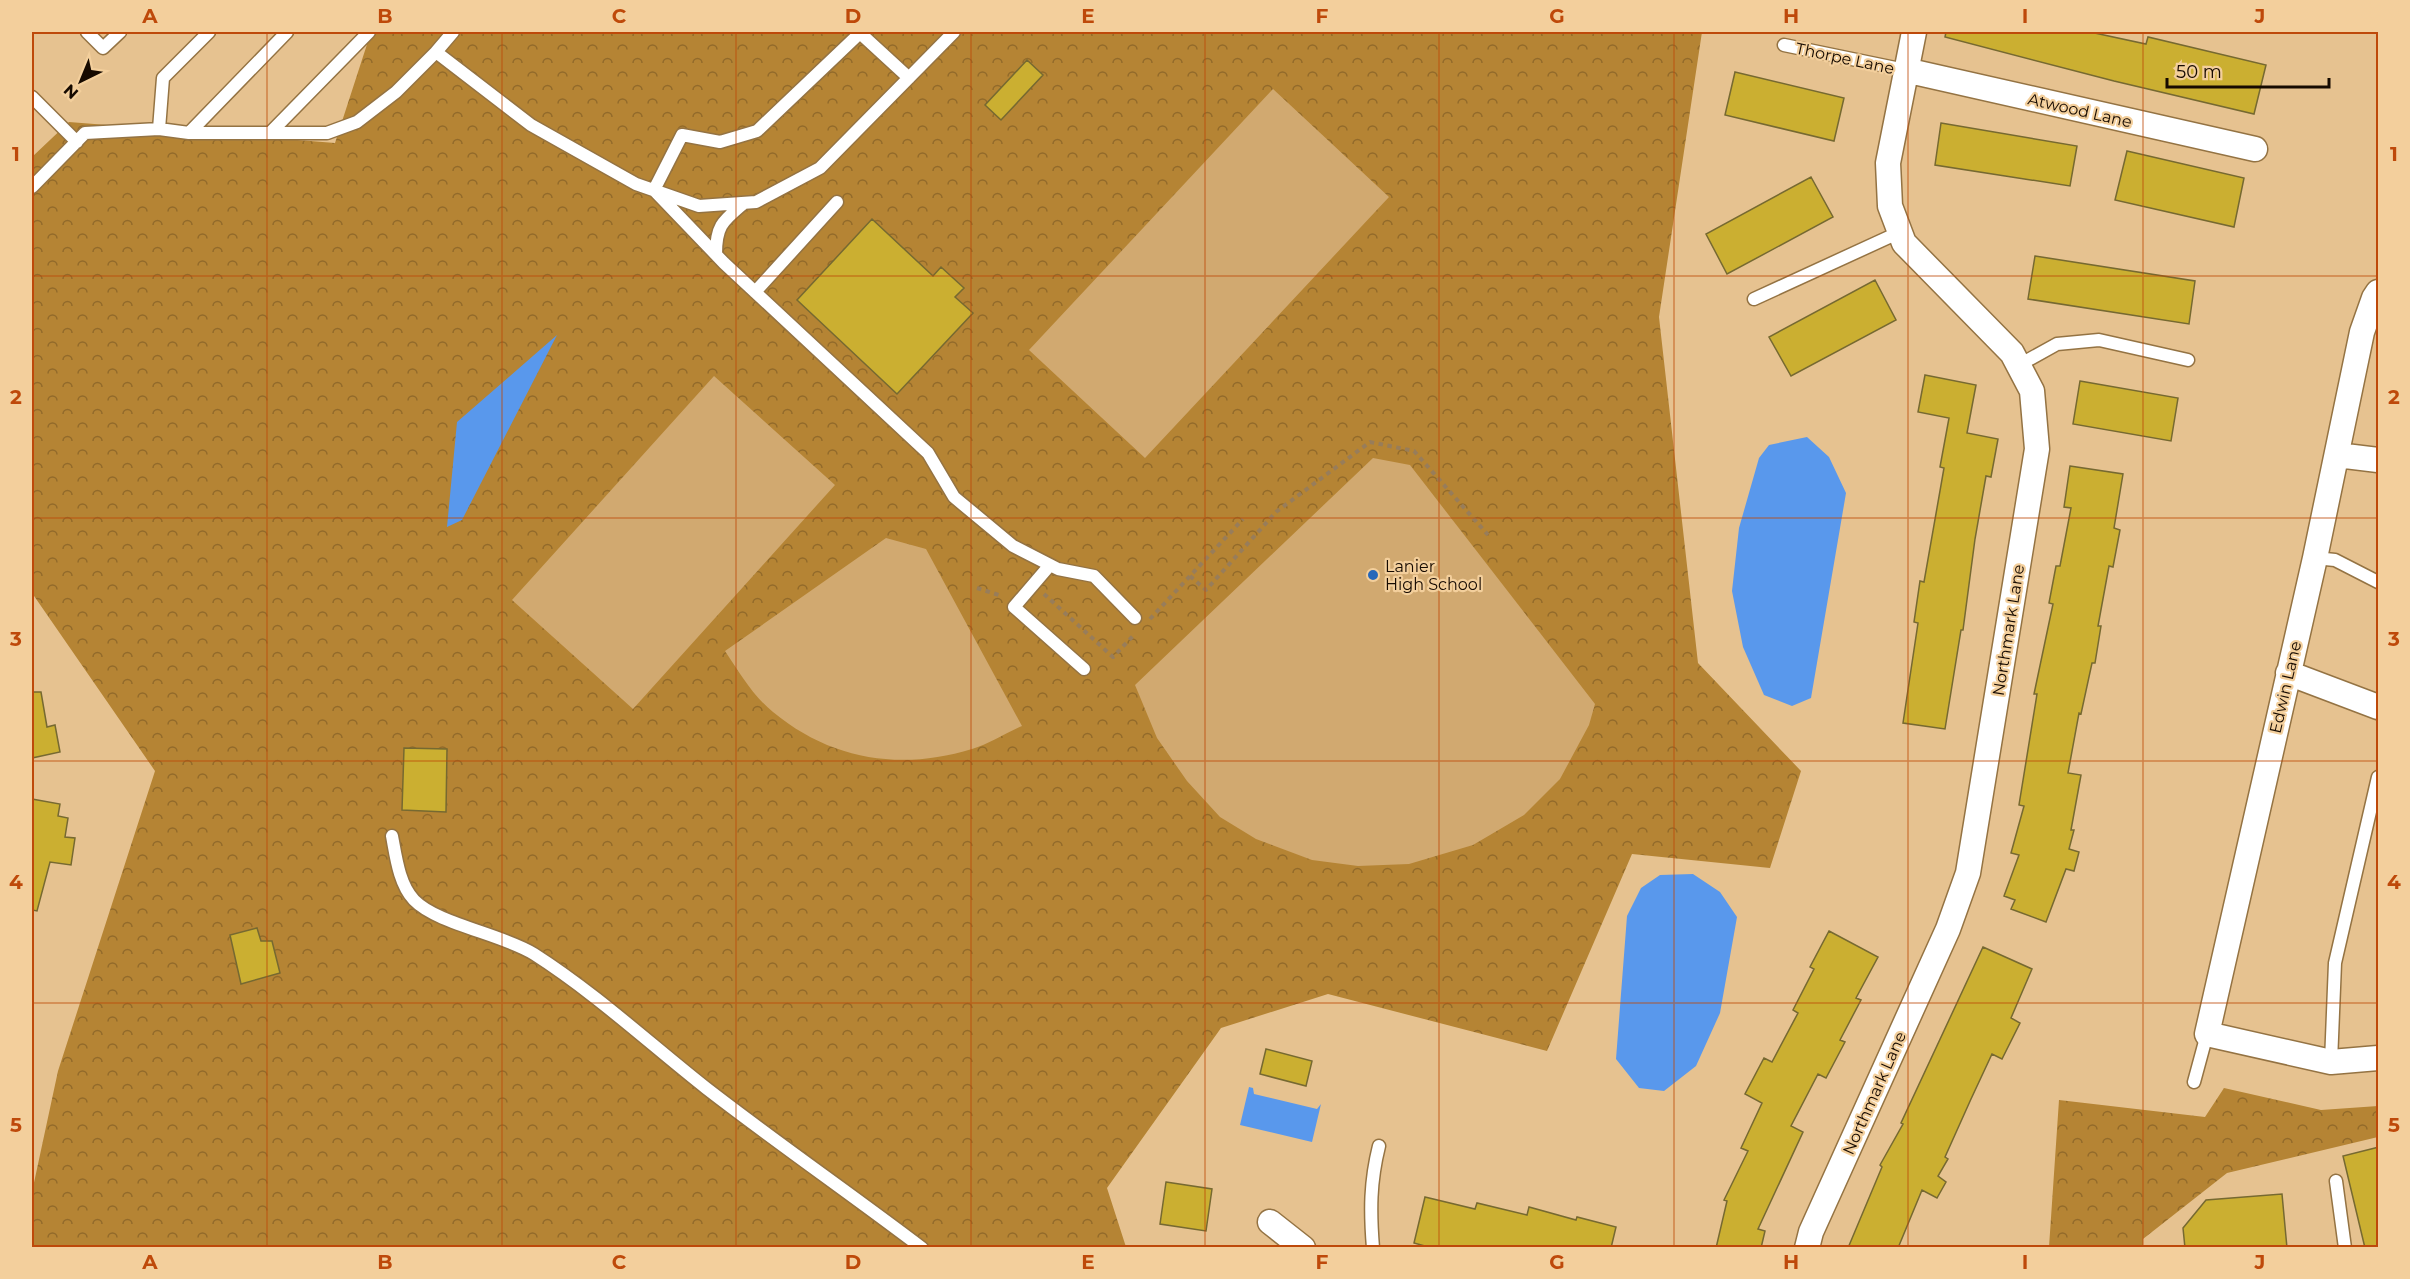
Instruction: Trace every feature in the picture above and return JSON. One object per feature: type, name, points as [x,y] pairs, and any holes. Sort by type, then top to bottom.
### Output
[{"type":"street","name":"Northmark Lane","points":[[1807,1248],[1811,1232],[1948,929],[1968,873],[2037,450],[2032,391],[2012,353],[1904,243],[1890,206],[1888,163],[1914,32]]},
{"type":"street","name":"Atwood Lane","points":[[1905,70],[2255,149]]},
{"type":"street","name":"Edwin Lane","points":[[2206,1034],[2337,455],[2370,342],[2374,298],[2379,292]]},
{"type":"street","points":[[2337,455],[2379,460]]},
{"type":"street","points":[[2288,673],[2379,707]]},
{"type":"street","points":[[2206,1034],[2331,1062],[2379,1058]]},
{"type":"street","points":[[1270,1222],[1303,1248]]},
{"type":"lane","points":[[87,32],[103,48],[120,32]]},
{"type":"lane","points":[[159,129],[163,78],[209,32]]},
{"type":"lane","points":[[189,133],[287,32]]},
{"type":"lane","points":[[270,133],[369,32]]},
{"type":"lane","points":[[32,187],[86,133],[159,129],[189,133],[327,133],[357,122],[396,92],[453,32]]},
{"type":"lane","points":[[436,52],[531,125],[636,184],[699,206],[756,202],[820,168],[954,32]]},
{"type":"lane","points":[[654,190],[682,135],[720,142],[757,131],[860,33],[909,78]]},
{"type":"lane","name":"Thorpe Lane","points":[[1784,45],[1905,70]]},
{"type":"lane","points":[[32,97],[77,142]]},
{"type":"lane","points":[[654,190],[755,292],[928,453],[954,497],[1013,546],[1058,569],[1094,576],[1135,618]]},
{"type":"lane","points":[[755,292],[837,202]]},
{"type":"lane","points":[[716,254],[716,234],[726,218],[744,203]]},
{"type":"lane","points":[[1754,299],[1900,232]]},
{"type":"lane","points":[[2019,365],[2057,344],[2099,340],[2188,360]]},
{"type":"lane","points":[[2315,558],[2336,560],[2379,582]]},
{"type":"lane","points":[[1050,565],[1014,607],[1084,669]]},
{"type":"lane","points":[[2331,1062],[2336,963],[2379,777]]},
{"type":"lane","points":[[392,836],[397,864],[414,899],[429,912],[510,942],[532,953],[578,984],[707,1089],[922,1248]]},
{"type":"lane","points":[[2194,1082],[2206,1034]]},
{"type":"lane","points":[[1373,1248],[1370,1214],[1372,1175],[1379,1146]]},
{"type":"lane","points":[[2336,1181],[2344,1248]]},
{"type":"path","points":[[1190,576],[1206,590],[1276,512],[1370,442],[1414,451],[1488,535]]},
{"type":"green space","points":[[371,32],[1702,32],[1659,317],[1698,663],[1801,771],[1770,868],[1632,854],[1547,1051],[1328,994],[1221,1028],[1107,1188],[1126,1247],[32,1248],[32,1192],[58,1071],[155,771],[32,593],[32,157],[69,122],[335,143]]},
{"type":"green space","points":[[2224,1088],[2321,1110],[2378,1106],[2378,1137],[2227,1173],[2143,1239],[2143,1247],[2049,1247],[2059,1100],[2205,1117]]},
{"type":"shaded area","points":[[1273,89],[1389,197],[1145,458],[1029,350]]},
{"type":"shaded area","points":[[714,376],[835,485],[633,709],[512,600]]},
{"type":"shaded area","name":"Lanier High School","points":[[1373,458],[1410,465],[1595,704],[1589,725],[1560,779],[1524,815],[1473,845],[1409,864],[1358,866],[1312,860],[1256,839],[1220,817],[1187,781],[1157,738],[1135,685]]},
{"type":"shaded area","points":[[886,538],[926,549],[1022,726],[978,747],[945,756],[893,760],[868,757],[843,751],[795,728],[766,706],[747,683],[725,651]]},
{"type":"water","points":[[557,335],[462,520],[447,527],[457,422]]},
{"type":"water","points":[[1807,437],[1829,457],[1846,493],[1811,698],[1792,706],[1764,695],[1743,647],[1732,591],[1739,528],[1759,458],[1769,445]]},
{"type":"water","points":[[1693,874],[1720,892],[1737,917],[1720,1013],[1696,1066],[1664,1091],[1639,1088],[1616,1059],[1627,916],[1641,888],[1660,875]]},
{"type":"water","points":[[1249,1087],[1253,1088],[1254,1094],[1317,1109],[1321,1104],[1312,1142],[1240,1125]]},
{"type":"building","points":[[1946,32],[2090,32],[2146,44],[2148,37],[2266,65],[2254,114],[2114,81],[1945,37]]},
{"type":"building","points":[[1027,60],[1043,75],[1001,120],[985,105]]},
{"type":"building","points":[[1735,72],[1844,98],[1834,141],[1725,115]]},
{"type":"building","points":[[1941,123],[2077,146],[2070,186],[1935,165]]},
{"type":"building","points":[[2127,151],[2244,178],[2234,227],[2115,200]]},
{"type":"building","points":[[1811,177],[1833,217],[1727,274],[1706,234]]},
{"type":"building","points":[[872,219],[933,276],[941,267],[964,288],[955,297],[973,313],[897,394],[797,300]]},
{"type":"building","points":[[2035,256],[2195,281],[2189,324],[2028,299]]},
{"type":"building","points":[[1875,280],[1896,320],[1791,376],[1769,337]]},
{"type":"building","points":[[1925,375],[1976,385],[1967,433],[1998,439],[1991,477],[1986,476],[1963,630],[1961,630],[1945,729],[1903,723],[1918,623],[1914,622],[1920,581],[1924,582],[1944,468],[1940,467],[1949,418],[1918,412]]},
{"type":"building","points":[[2080,381],[2178,398],[2171,441],[2073,424]]},
{"type":"building","points":[[2070,466],[2123,474],[2114,528],[2120,530],[2113,567],[2109,566],[2098,626],[2101,626],[2095,663],[2092,663],[2081,714],[2079,713],[2068,773],[2081,775],[2071,830],[2074,830],[2069,849],[2079,852],[2074,871],[2066,869],[2046,922],[2011,909],[2015,900],[2004,896],[2019,855],[2011,853],[2024,806],[2019,805],[2037,694],[2034,694],[2053,604],[2049,603],[2056,566],[2060,566],[2071,508],[2064,507]]},
{"type":"building","points":[[32,692],[41,692],[47,727],[55,725],[60,752],[32,758]]},
{"type":"building","points":[[404,748],[447,749],[446,812],[402,810]]},
{"type":"building","points":[[32,799],[60,804],[58,816],[68,818],[65,837],[75,838],[71,865],[50,862],[37,911],[32,910]]},
{"type":"building","points":[[257,928],[261,941],[272,941],[280,973],[241,984],[230,935]]},
{"type":"building","points":[[1829,931],[1878,957],[1856,998],[1861,1000],[1840,1040],[1845,1042],[1826,1078],[1818,1074],[1791,1126],[1803,1132],[1758,1229],[1765,1231],[1761,1248],[1716,1248],[1727,1201],[1724,1200],[1748,1151],[1741,1148],[1762,1103],[1745,1094],[1764,1058],[1772,1062],[1798,1013],[1793,1010],[1814,969],[1810,967]]},
{"type":"building","points":[[1983,947],[2032,969],[2011,1018],[2020,1023],[2002,1059],[1992,1054],[1945,1157],[1948,1159],[1938,1176],[1946,1182],[1937,1198],[1922,1190],[1898,1248],[1848,1248],[1882,1167],[1880,1165],[1903,1124],[1901,1123]]},
{"type":"building","points":[[1266,1049],[1312,1061],[1306,1086],[1260,1074]]},
{"type":"building","points":[[2379,1147],[2379,1248],[2365,1248],[2343,1156]]},
{"type":"building","points":[[1166,1182],[1212,1189],[1206,1231],[1160,1224]]},
{"type":"building","points":[[2282,1194],[2287,1248],[2185,1248],[2183,1228],[2206,1200]]},
{"type":"building","points":[[1425,1197],[1475,1209],[1477,1203],[1527,1215],[1529,1207],[1576,1220],[1577,1217],[1616,1227],[1611,1248],[1432,1248],[1414,1243]]},
{"type":"place","name":"Lanier High School","points":[[1373,575]]}]
